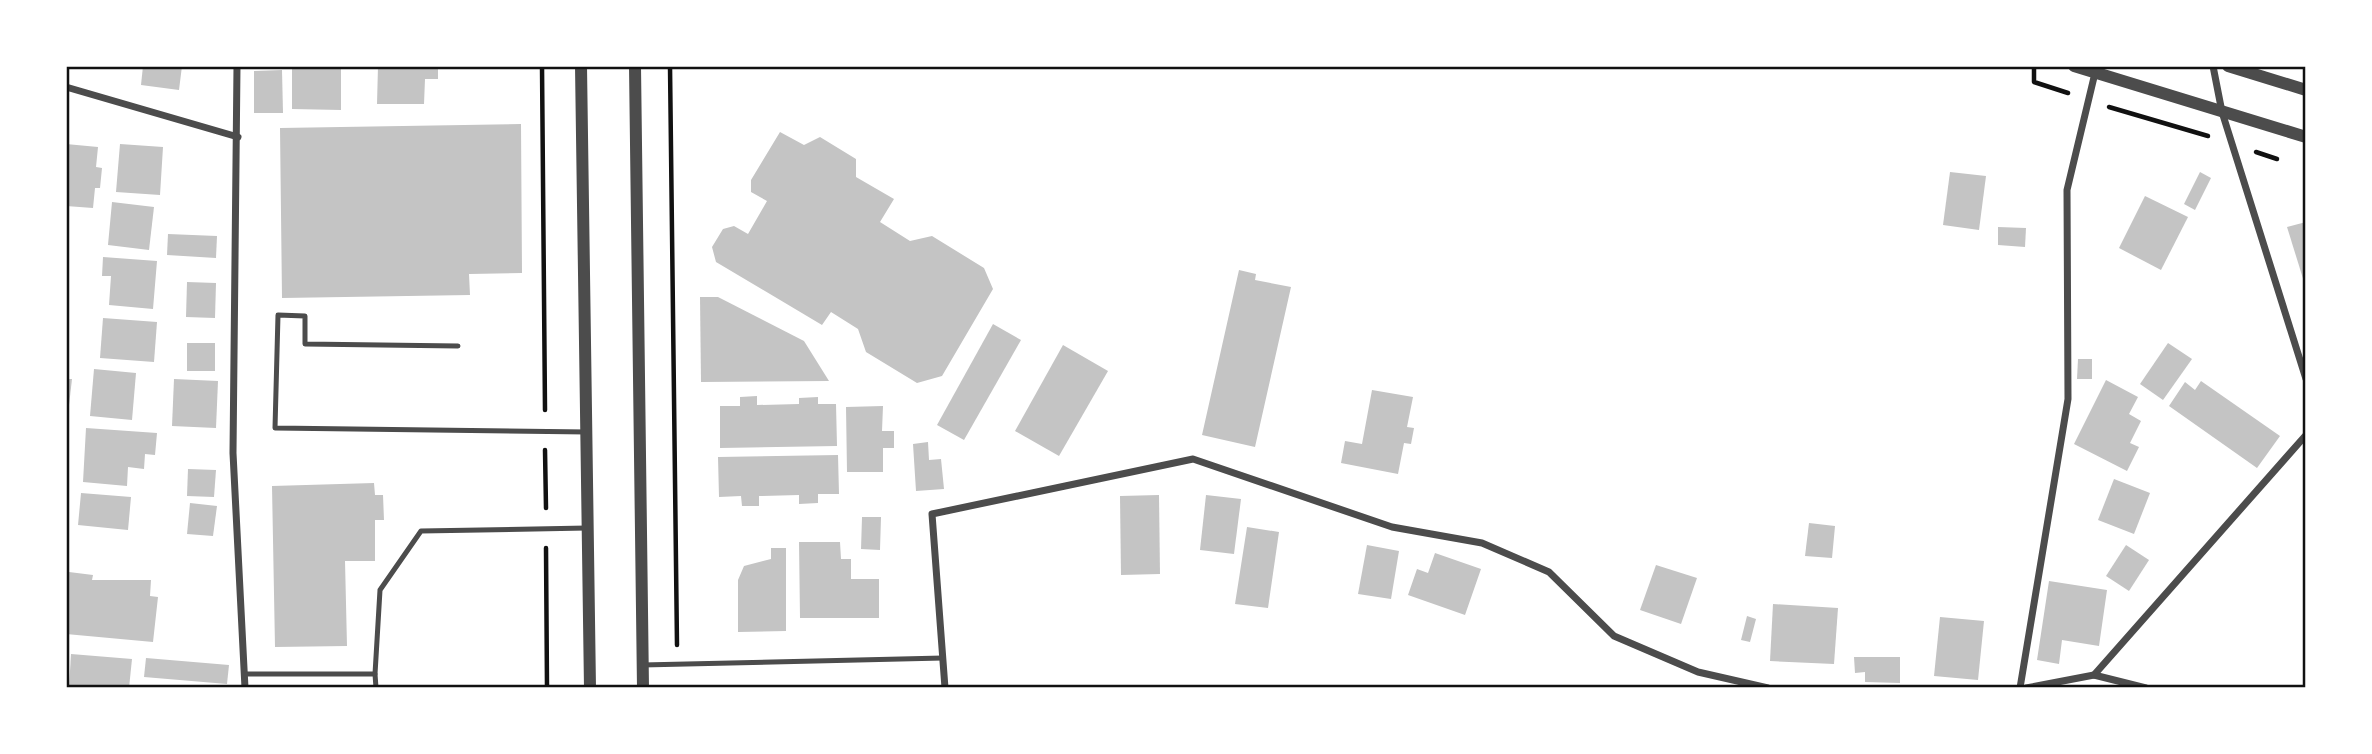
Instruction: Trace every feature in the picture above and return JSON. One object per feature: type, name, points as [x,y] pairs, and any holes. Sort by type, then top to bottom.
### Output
[{"type":"street","points":[[237,66],[233,453],[245,688]]},
{"type":"street","points":[[581,66],[590,688]]},
{"type":"street","points":[[635,66],[643,688]]},
{"type":"street","points":[[2074,66],[2096,70],[2305,137]]},
{"type":"street","points":[[2214,66],[2222,112],[2305,379]]},
{"type":"street","points":[[2228,66],[2305,90]]},
{"type":"street","points":[[2020,688],[2068,399],[2067,190],[2096,70]]},
{"type":"street","points":[[66,87],[238,137]]},
{"type":"street","points":[[2094,675],[2305,435]]},
{"type":"street","points":[[945,688],[932,514],[1194,459],[1392,527],[1482,543],[1549,572],[1614,636],[1698,672],[1768,688]]},
{"type":"street","points":[[2026,688],[2094,675],[2146,688]]},
{"type":"lane","points":[[458,346],[305,344],[305,316],[278,315],[275,428],[587,432]]},
{"type":"lane","points":[[376,688],[380,590],[421,531],[587,528]]},
{"type":"lane","points":[[642,665],[943,658]]},
{"type":"lane","points":[[245,674],[376,674]]},
{"type":"path","points":[[542,66],[547,688]]},
{"type":"path","points":[[670,66],[677,664]]},
{"type":"path","points":[[2034,66],[2034,82],[2277,159]]},
{"type":"building","points":[[143,66],[182,66],[179,90],[141,85]]},
{"type":"building","points":[[292,66],[341,66],[341,110],[292,109]]},
{"type":"building","points":[[378,66],[438,66],[438,79],[425,79],[424,104],[377,104]]},
{"type":"building","points":[[282,70],[283,113],[254,113],[254,71]]},
{"type":"building","points":[[521,124],[522,273],[469,274],[470,295],[282,298],[280,128]]},
{"type":"building","points":[[780,132],[804,145],[820,137],[856,159],[856,177],[894,199],[880,222],[910,241],[932,236],[984,268],[993,289],[942,376],[917,383],[866,352],[858,329],[831,312],[822,325],[716,262],[712,247],[723,229],[734,226],[748,234],[767,201],[751,192],[751,180]]},
{"type":"building","points":[[66,144],[98,147],[96,167],[102,168],[100,188],[95,188],[93,208],[66,206]]},
{"type":"building","points":[[120,144],[163,147],[160,195],[116,192]]},
{"type":"building","points":[[1950,172],[1986,176],[1979,230],[1943,225]]},
{"type":"building","points":[[2200,172],[2211,178],[2195,210],[2184,204]]},
{"type":"building","points":[[2145,196],[2188,217],[2161,270],[2119,248]]},
{"type":"building","points":[[112,202],[154,207],[149,250],[108,245]]},
{"type":"building","points":[[2306,222],[2306,285],[2305,285],[2287,227]]},
{"type":"building","points":[[1998,227],[2026,228],[2025,247],[1998,245]]},
{"type":"building","points":[[168,234],[217,236],[216,258],[167,255]]},
{"type":"building","points":[[103,257],[157,261],[153,309],[109,305],[111,276],[102,276]]},
{"type":"building","points":[[1239,270],[1256,274],[1255,280],[1291,287],[1255,447],[1202,435]]},
{"type":"building","points":[[187,282],[216,283],[215,318],[186,317]]},
{"type":"building","points":[[700,297],[718,297],[804,341],[829,381],[701,382]]},
{"type":"building","points":[[103,318],[157,322],[154,362],[100,358]]},
{"type":"building","points":[[993,324],[1021,340],[964,440],[937,425]]},
{"type":"building","points":[[187,343],[215,343],[215,371],[187,371]]},
{"type":"building","points":[[2168,343],[2192,359],[2163,400],[2140,384]]},
{"type":"building","points":[[1063,345],[1108,371],[1059,456],[1015,431]]},
{"type":"building","points":[[2078,359],[2092,359],[2092,379],[2077,379]]},
{"type":"building","points":[[94,369],[136,373],[132,420],[90,416]]},
{"type":"building","points":[[66,379],[72,379],[68,414],[66,414]]},
{"type":"building","points":[[174,379],[218,381],[216,428],[172,426]]},
{"type":"building","points":[[2106,380],[2138,397],[2129,414],[2141,421],[2130,443],[2139,447],[2127,471],[2074,444]]},
{"type":"building","points":[[2201,381],[2280,436],[2257,468],[2169,406],[2185,382],[2195,390]]},
{"type":"building","points":[[1372,390],[1413,397],[1407,427],[1414,428],[1411,444],[1404,443],[1398,474],[1341,463],[1345,441],[1362,444]]},
{"type":"building","points":[[757,396],[757,405],[799,404],[799,398],[818,397],[818,404],[836,404],[837,446],[720,448],[720,406],[740,406],[740,397]]},
{"type":"building","points":[[883,406],[882,431],[894,431],[894,448],[883,448],[883,472],[847,472],[846,407]]},
{"type":"building","points":[[86,428],[157,433],[155,455],[145,454],[144,469],[128,467],[127,486],[83,482]]},
{"type":"building","points":[[928,442],[929,460],[941,459],[944,489],[916,491],[913,444]]},
{"type":"building","points":[[838,455],[839,494],[818,494],[818,503],[799,504],[799,495],[759,496],[759,506],[742,506],[741,496],[719,497],[718,457]]},
{"type":"building","points":[[188,469],[216,470],[214,497],[187,496]]},
{"type":"building","points":[[2114,479],[2150,493],[2134,534],[2098,520]]},
{"type":"building","points":[[374,483],[375,495],[383,495],[384,520],[375,520],[375,561],[345,561],[347,646],[275,647],[272,486]]},
{"type":"building","points":[[81,493],[131,497],[128,530],[78,525]]},
{"type":"building","points":[[1159,495],[1160,574],[1121,575],[1120,496]]},
{"type":"building","points":[[1206,495],[1241,499],[1234,554],[1200,550]]},
{"type":"building","points":[[190,503],[217,506],[213,536],[187,534]]},
{"type":"building","points":[[862,517],[881,517],[880,550],[861,549]]},
{"type":"building","points":[[1809,523],[1835,526],[1832,558],[1805,556]]},
{"type":"building","points":[[1247,527],[1279,532],[1268,608],[1235,604]]},
{"type":"building","points":[[799,542],[840,542],[841,559],[851,559],[851,579],[879,579],[879,618],[800,618]]},
{"type":"building","points":[[1367,545],[1399,551],[1391,599],[1358,594]]},
{"type":"building","points":[[2126,545],[2149,560],[2129,591],[2106,576]]},
{"type":"building","points":[[771,548],[786,548],[786,631],[738,632],[738,580],[744,566],[771,559]]},
{"type":"building","points":[[1435,553],[1481,569],[1465,615],[1408,595],[1417,569],[1428,573]]},
{"type":"building","points":[[1656,565],[1697,578],[1681,624],[1640,610]]},
{"type":"building","points":[[69,572],[93,575],[92,580],[151,580],[150,596],[158,597],[153,642],[66,634]]},
{"type":"building","points":[[2049,581],[2107,590],[2099,646],[2062,640],[2059,664],[2037,660]]},
{"type":"building","points":[[1773,604],[1838,608],[1834,664],[1770,661]]},
{"type":"building","points":[[1747,616],[1756,619],[1750,642],[1741,640]]},
{"type":"building","points":[[1940,617],[1984,621],[1978,680],[1934,676]]},
{"type":"building","points":[[71,654],[132,659],[129,688],[69,688]]},
{"type":"building","points":[[1854,657],[1900,657],[1900,683],[1865,682],[1865,672],[1855,673]]},
{"type":"building","points":[[146,658],[229,665],[227,684],[144,677]]}]
